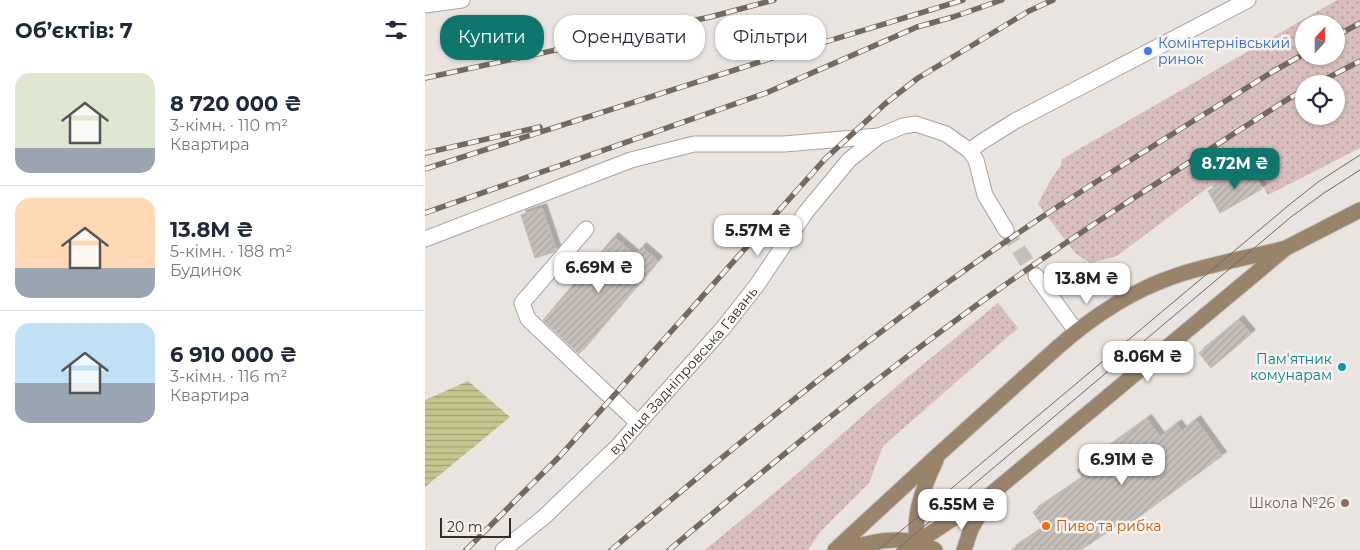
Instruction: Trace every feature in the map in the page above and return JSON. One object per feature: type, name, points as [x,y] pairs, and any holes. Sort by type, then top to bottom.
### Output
[{"type":"main road","points":[[913,547],[991,494],[1286,248],[1360,210]]},
{"type":"main road","points":[[835,550],[1076,331],[1113,304],[1167,279],[1218,264],[1286,248]]},
{"type":"main road","points":[[913,547],[917,516],[924,487],[939,454]]},
{"type":"main road","points":[[964,550],[971,529],[991,494]]},
{"type":"main road","points":[[844,550],[890,540],[913,547],[935,550]]},
{"type":"street","points":[[425,5],[462,0]]},
{"type":"street","points":[[1006,230],[985,195],[976,160],[970,151],[1015,121],[1248,0]]},
{"type":"street","name":"вулиця Задніпровська Гавань","points":[[503,550],[544,517],[618,446],[724,326],[757,285],[806,212],[849,160],[879,136],[903,126],[916,124],[946,134],[970,151]]},
{"type":"street","points":[[425,239],[631,160],[694,144],[784,144],[879,136]]},
{"type":"street","points":[[586,229],[522,302],[528,319],[638,423]]},
{"type":"street","points":[[1036,276],[1076,331]]},
{"type":"shaded area","points":[[1337,0],[1360,0],[1360,148],[1268,195],[1250,165],[1206,189],[1117,256],[1090,263],[1075,253],[1038,204],[1061,165],[1062,159],[1295,24],[1295,65],[1345,65],[1345,15],[1311,15]]},
{"type":"shaded area","points":[[998,303],[1018,328],[883,446],[869,483],[820,532],[808,550],[705,550],[790,480],[898,385]]},
{"type":"shaded area","points":[[468,381],[510,417],[425,487],[425,400]]},
{"type":"building","points":[[1249,167],[1262,189],[1220,213],[1208,191]]},
{"type":"building","points":[[542,208],[556,249],[554,252],[535,258],[521,215]]},
{"type":"building","points":[[614,237],[635,255],[642,247],[658,261],[579,354],[543,320]]},
{"type":"building","points":[[1239,320],[1251,334],[1211,368],[1199,353]]},
{"type":"building","points":[[1147,419],[1160,437],[1177,424],[1182,431],[1196,420],[1222,456],[1121,530],[1118,525],[1081,550],[1011,550],[1044,528],[1033,512],[1083,478],[1077,470]]},
{"type":"tunnel","points":[[1006,230],[1036,276]]},
{"type":"tram line","points":[[878,550],[1289,205],[1318,182],[1360,155]]},
{"type":"tram line","points":[[896,550],[1291,217],[1360,170]]},
{"type":"railway","points":[[425,78],[710,17],[774,0]]},
{"type":"railway","points":[[425,169],[769,59],[963,0]]},
{"type":"railway","points":[[425,213],[766,93],[917,27],[1002,0]]},
{"type":"railway","points":[[466,550],[560,456],[825,159],[886,103],[918,78],[1029,11],[1053,0]]},
{"type":"railway","points":[[1345,31],[1360,23]]},
{"type":"railway","points":[[611,550],[821,378],[983,257],[1097,181],[1295,59]]},
{"type":"railway","points":[[1333,75],[1360,61]]},
{"type":"railway","points":[[669,550],[833,415],[959,318],[1108,215],[1295,95]]},
{"type":"railway","points":[[425,153],[540,127]]},
{"type":"place","name":"Комінтернівський ринок","points":[[1148,51]]},
{"type":"place","name":"Пам'ятник комунарам","points":[[1342,367]]},
{"type":"place","name":"Школа №26","points":[[1345,503]]},
{"type":"place","name":"Пиво та рибка","points":[[1046,526]]}]
